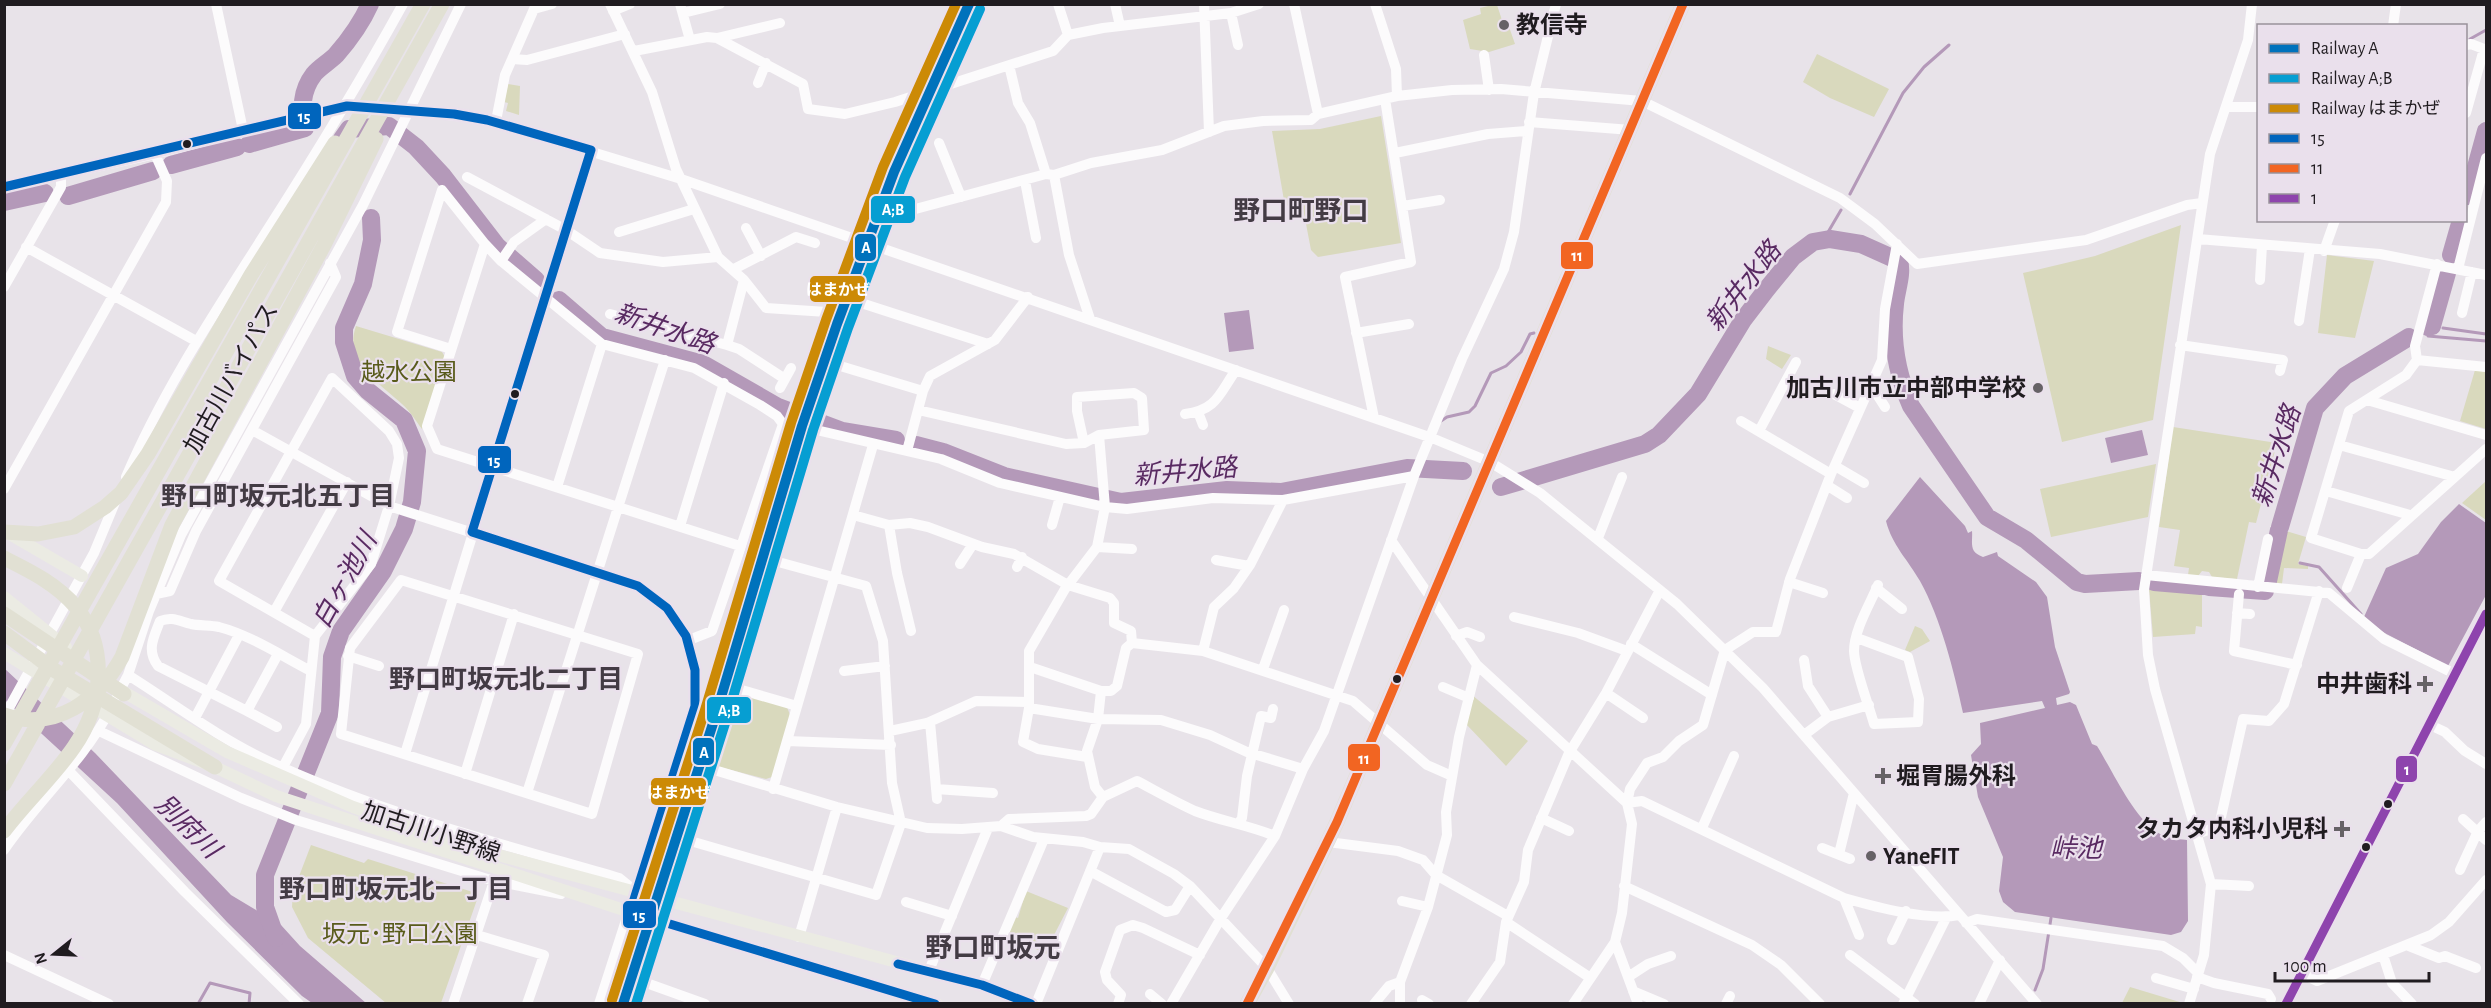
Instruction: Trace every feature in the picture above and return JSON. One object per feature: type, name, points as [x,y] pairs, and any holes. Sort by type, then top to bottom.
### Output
[{"type":"highway","name":"加古川バイパス","points":[[394,80],[423,4]]},
{"type":"highway","name":"加古川バイパス","points":[[4,744],[8,717],[442,4]]},
{"type":"highway","points":[[1247,1004],[1267,969],[1328,842],[1432,602],[1683,4]]},
{"type":"highway","points":[[8,717],[33,720],[72,711],[89,700],[112,675],[122,657],[172,525],[271,345],[331,187],[349,119],[394,80]]},
{"type":"highway","name":"加古川バイパス","points":[[4,783],[331,187]]},
{"type":"highway","points":[[4,531],[17,534],[57,532],[90,519],[127,485],[170,416],[251,275],[331,187]]},
{"type":"highway","points":[[4,558],[52,585],[76,607],[85,621],[96,649],[99,676],[96,703],[80,738],[4,831]]},
{"type":"highway","points":[[4,614],[124,694]]},
{"type":"highway","points":[[4,633],[54,670],[215,767]]},
{"type":"main road","points":[[4,531],[82,576]]},
{"type":"main road","name":"加古川小野線","points":[[4,597],[124,694],[227,752],[353,807],[472,848],[928,973],[982,985],[1034,1004]]},
{"type":"main road","name":"加古川小野線","points":[[4,653],[156,745],[215,767],[276,796],[347,822],[630,912],[937,1004]]},
{"type":"street","points":[[216,4],[243,130]]},
{"type":"street","points":[[32,681],[82,576],[140,443],[196,341],[347,106],[403,4]]},
{"type":"street","points":[[4,850],[24,820],[69,771],[96,734],[128,675],[156,594],[181,535],[363,206],[461,4]]},
{"type":"street","points":[[496,121],[505,75],[534,9],[552,4]]},
{"type":"street","points":[[630,4],[612,8],[652,92],[681,179],[718,257],[735,269],[766,308],[827,312]]},
{"type":"street","points":[[690,40],[682,9],[720,4]]},
{"type":"street","points":[[1058,4],[1068,35]]},
{"type":"street","points":[[1115,4],[1120,26]]},
{"type":"street","points":[[717,38],[803,84],[808,109],[845,114],[895,102],[1053,51],[1068,35],[1205,10],[1231,13],[1259,4]]},
{"type":"street","points":[[1294,4],[1318,114]]},
{"type":"street","points":[[1375,4],[1396,69],[1397,96]]},
{"type":"street","points":[[1171,1004],[1221,918],[1275,836],[1304,769],[1324,731],[1414,476],[1432,438],[1462,359],[1504,269],[1514,232],[1534,93],[1556,4]]},
{"type":"street","points":[[2189,1004],[2204,955],[2211,884],[2148,655],[2144,609],[2146,575],[2210,154],[2226,106],[2253,40],[2252,4]]},
{"type":"street","points":[[2393,24],[2396,4]]},
{"type":"street","points":[[1205,10],[1209,132]]},
{"type":"street","points":[[1231,13],[1238,45]]},
{"type":"street","points":[[634,51],[690,40],[717,38],[780,23]]},
{"type":"street","points":[[512,59],[527,60],[625,34]]},
{"type":"street","points":[[2467,45],[2484,48],[2467,109]]},
{"type":"street","points":[[1484,55],[1489,90]]},
{"type":"street","points":[[758,83],[766,63]]},
{"type":"street","points":[[1010,65],[1018,103],[1030,123],[1050,174],[1069,255],[1090,319]]},
{"type":"street","points":[[892,215],[1091,163],[1162,150],[1224,126],[1263,121],[1311,120],[1318,114],[1397,96],[1452,90],[1489,90],[1642,101],[1840,198],[1875,224],[1917,264],[2086,240],[2187,205],[2202,203]]},
{"type":"street","points":[[1374,418],[1345,277],[1411,262],[1385,99]]},
{"type":"street","points":[[4,187],[155,154],[294,117],[347,106],[409,110],[496,121],[681,179],[1432,438],[1490,462],[1540,493],[1660,590],[1725,650],[1804,735],[2035,1003]]},
{"type":"street","points":[[2226,106],[2257,107]]},
{"type":"street","points":[[1395,153],[1528,126],[1631,130]]},
{"type":"street","points":[[939,143],[962,197]]},
{"type":"street","points":[[405,754],[452,595],[591,150]]},
{"type":"street","points":[[4,489],[9,471],[166,202],[167,181],[155,154]]},
{"type":"street","points":[[2469,206],[2487,158]]},
{"type":"street","points":[[4,287],[61,187],[61,175]]},
{"type":"street","points":[[467,177],[566,230],[590,249],[628,259],[682,262],[718,257]]},
{"type":"street","points":[[1024,181],[1036,238]]},
{"type":"street","points":[[451,349],[397,332],[442,190],[484,244],[501,261],[602,344],[694,368],[777,416],[783,424],[712,631],[689,640]]},
{"type":"street","points":[[484,201],[492,191]]},
{"type":"street","points":[[1403,206],[1440,200]]},
{"type":"street","points":[[619,231],[694,209]]},
{"type":"street","points":[[501,261],[514,242],[546,219]]},
{"type":"street","points":[[2324,250],[2334,222]]},
{"type":"street","points":[[2458,269],[2466,222]]},
{"type":"street","points":[[746,228],[760,256]]},
{"type":"street","points":[[735,269],[796,237],[815,243]]},
{"type":"street","points":[[2198,239],[2380,254],[2487,275]]},
{"type":"street","points":[[484,244],[427,426],[437,449],[740,546]]},
{"type":"street","points":[[1573,1004],[1589,977],[1602,963],[1615,942],[1622,913],[1632,824],[1627,803],[1630,789],[1647,763],[1663,757],[1679,741],[1703,725],[1725,650],[1754,632],[1776,632],[1789,582],[1833,470],[1882,360],[1885,309],[1896,244]]},
{"type":"street","points":[[2260,280],[2262,245]]},
{"type":"street","points":[[26,247],[196,341]]},
{"type":"street","points":[[2299,321],[2310,249]]},
{"type":"street","points":[[156,594],[170,591],[196,531],[336,277],[330,263]]},
{"type":"street","points":[[2437,264],[2415,346],[2417,360],[2406,375],[2349,411],[2311,538],[2361,554],[2369,554],[2410,515],[2487,449]]},
{"type":"street","points":[[2462,313],[2472,272]]},
{"type":"street","points":[[727,345],[744,280]]},
{"type":"street","points":[[907,451],[923,391],[930,376],[988,345],[1028,297]]},
{"type":"street","points":[[923,391],[837,365],[858,302],[988,345]]},
{"type":"street","points":[[2290,303],[2302,305]]},
{"type":"street","points":[[610,314],[727,345],[739,350],[782,384],[791,368]]},
{"type":"street","points":[[1356,333],[1409,324]]},
{"type":"street","points":[[557,488],[602,344]]},
{"type":"street","points":[[2180,345],[2283,360],[2280,371]]},
{"type":"street","points":[[527,793],[665,360]]},
{"type":"street","points":[[2417,360],[2487,367]]},
{"type":"street","points":[[1759,431],[1794,376],[1796,362]]},
{"type":"street","points":[[1185,414],[1210,407],[1219,398],[1236,370]]},
{"type":"street","points":[[288,770],[306,724],[315,636],[371,564],[389,506],[399,458],[397,444],[389,431],[332,378],[219,581],[315,636]]},
{"type":"street","points":[[680,526],[723,383]]},
{"type":"street","points":[[1871,385],[1885,407]]},
{"type":"street","points":[[918,410],[1066,444],[1084,443],[1099,435],[1144,430],[1142,398],[1134,393],[1077,397],[1077,411],[1084,443]]},
{"type":"street","points":[[1834,394],[1860,408]]},
{"type":"street","points":[[2367,400],[2487,435]]},
{"type":"street","points":[[1198,412],[1203,425]]},
{"type":"street","points":[[1741,421],[1833,470],[1864,483]]},
{"type":"street","points":[[797,706],[735,688],[771,560],[812,429],[941,459],[1000,483],[1105,507],[1148,508],[1213,498],[1283,500],[1414,476]]},
{"type":"street","points":[[252,430],[389,506],[598,571],[653,593],[668,607],[689,640],[695,659],[698,684],[695,706],[599,1004]]},
{"type":"street","points":[[1087,757],[1038,749],[1023,742],[1029,705],[1029,651],[1068,585],[1097,547],[1105,507],[1099,435]]},
{"type":"street","points":[[773,789],[873,445]]},
{"type":"street","points":[[2339,445],[2455,477]]},
{"type":"street","points":[[1598,538],[1622,477]]},
{"type":"street","points":[[274,612],[347,482]]},
{"type":"street","points":[[1828,486],[1847,498]]},
{"type":"street","points":[[2326,491],[2410,515]]},
{"type":"street","points":[[1052,525],[1060,497]]},
{"type":"street","points":[[1203,651],[1214,607],[1234,588],[1249,567],[1283,500]]},
{"type":"street","points":[[853,515],[889,525],[910,522],[973,544],[1022,556],[1068,585],[1112,601],[1114,623],[1131,631],[1132,643]]},
{"type":"street","points":[[889,525],[897,573],[912,631]]},
{"type":"street","points":[[2264,587],[2268,539]]},
{"type":"street","points":[[1391,540],[1477,665],[1569,753],[1627,803],[1642,801],[1844,898],[1874,907],[1946,918],[1977,919],[2163,946],[2183,958],[2198,975],[2234,988],[2268,994],[2267,1001],[2284,1004],[2487,614]]},
{"type":"street","points":[[960,564],[973,544]]},
{"type":"street","points":[[1097,547],[1132,549]]},
{"type":"street","points":[[2347,588],[2361,554]]},
{"type":"street","points":[[1017,567],[1022,556]]},
{"type":"street","points":[[711,769],[687,840],[876,895],[901,823],[892,783],[883,641],[866,586],[771,560]]},
{"type":"street","points":[[1216,560],[1249,567]]},
{"type":"street","points":[[2146,575],[2319,591],[2338,598],[2361,622],[2384,639],[2455,674]]},
{"type":"street","points":[[401,580],[514,614],[638,654],[592,814],[341,734],[348,656],[355,639],[401,580]]},
{"type":"street","points":[[1789,582],[1822,593]]},
{"type":"street","points":[[1857,638],[1908,657],[1919,699],[1918,722],[1875,724],[1854,652],[1857,638],[1877,586],[1902,609]]},
{"type":"street","points":[[1471,1004],[1500,962],[1507,919],[1524,882],[1528,850],[1569,753],[1606,693],[1660,590]]},
{"type":"street","points":[[2197,834],[2219,826],[2243,719],[2269,721],[2284,704],[2319,591]]},
{"type":"street","points":[[2239,594],[2234,651],[2297,665]]},
{"type":"street","points":[[1263,669],[1284,610]]},
{"type":"street","points":[[2237,613],[2250,614]]},
{"type":"street","points":[[465,774],[514,614]]},
{"type":"street","points":[[1514,617],[1526,616],[1579,630],[1629,648],[1712,695]]},
{"type":"street","points":[[277,727],[158,666],[152,658],[150,648],[160,621],[169,617],[191,624],[219,627],[311,671]]},
{"type":"street","points":[[1456,636],[1467,632],[1480,637]]},
{"type":"street","points":[[195,718],[239,635]]},
{"type":"street","points":[[1030,667],[1101,691],[1111,691],[1117,686],[1126,648],[1132,643],[1203,651],[1263,669],[1353,701],[1427,765],[1452,776]]},
{"type":"street","points":[[247,711],[278,654]]},
{"type":"street","points":[[348,656],[380,666]]},
{"type":"street","points":[[1804,660],[1804,688],[1828,717]]},
{"type":"street","points":[[1400,1004],[1400,982],[1428,907],[1447,835],[1446,812],[1452,776],[1477,665]]},
{"type":"street","points":[[844,671],[885,666]]},
{"type":"street","points":[[128,675],[195,718],[288,770],[410,815],[620,878],[636,892]]},
{"type":"street","points":[[1443,687],[1469,698]]},
{"type":"street","points":[[1101,691],[1098,719],[1087,757],[1095,787],[1102,797]]},
{"type":"street","points":[[1606,693],[1643,718]]},
{"type":"street","points":[[890,731],[930,722],[976,701],[1029,705],[1098,719],[1161,720],[1304,769]]},
{"type":"street","points":[[1804,735],[1828,717],[1869,705]]},
{"type":"street","points":[[1239,823],[1242,818],[1252,753],[1261,716],[1271,718],[1272,709]]},
{"type":"street","points":[[930,722],[937,794],[993,793]]},
{"type":"street","points":[[2430,725],[2445,732],[2465,751],[2487,764]]},
{"type":"street","points":[[96,734],[240,798],[296,820],[494,881],[598,901]]},
{"type":"street","points":[[787,741],[891,745]]},
{"type":"street","points":[[678,760],[773,789],[901,823],[927,828],[1001,826],[1044,838],[1129,849],[1174,874],[1190,886],[1267,969],[1290,1004]]},
{"type":"street","points":[[1702,828],[1724,788],[1734,763]]},
{"type":"street","points":[[69,771],[199,906],[299,1004]]},
{"type":"street","points":[[1001,826],[1009,819],[1086,816],[1091,814],[1102,797],[1137,781],[1195,811],[1275,836]]},
{"type":"street","points":[[1822,848],[1845,856],[1854,793]]},
{"type":"street","points":[[798,937],[837,807]]},
{"type":"street","points":[[1541,818],[1569,831]]},
{"type":"street","points":[[2463,819],[2487,840]]},
{"type":"street","points":[[2460,870],[2460,857],[2487,822]]},
{"type":"street","points":[[928,973],[988,828]]},
{"type":"street","points":[[982,985],[1044,838]]},
{"type":"street","points":[[1328,842],[1398,851],[1423,860],[1437,875],[1507,919],[1589,977]]},
{"type":"street","points":[[1034,1004],[1100,847]]},
{"type":"street","points":[[1090,871],[1166,912],[1175,910],[1190,886]]},
{"type":"street","points":[[2301,973],[2317,981],[2409,946],[2449,922],[2480,896],[2487,880]]},
{"type":"street","points":[[453,1004],[494,881]]},
{"type":"street","points":[[2211,884],[2249,886]]},
{"type":"street","points":[[1624,886],[1752,945],[1781,965],[1820,1004]]},
{"type":"street","points":[[1844,898],[1859,935]]},
{"type":"street","points":[[1402,901],[1428,907]]},
{"type":"street","points":[[906,902],[952,916]]},
{"type":"street","points":[[1892,940],[1906,911]]},
{"type":"street","points":[[1850,955],[1862,971],[1908,1002],[1946,918]]},
{"type":"street","points":[[1118,1004],[1121,995],[1107,980],[1105,972],[1120,930],[1133,925],[1143,928],[1200,955]]},
{"type":"street","points":[[477,935],[544,955],[527,1004]]},
{"type":"street","points":[[1615,942],[1638,1004]]},
{"type":"street","points":[[2409,946],[2439,958],[2445,956],[2476,968]]},
{"type":"street","points":[[4,954],[109,1004]]},
{"type":"street","points":[[2383,955],[2392,983],[2412,1004]]},
{"type":"street","points":[[1628,977],[1648,964],[1671,956]]},
{"type":"street","points":[[1978,1004],[2000,960]]},
{"type":"street","points":[[2156,978],[2194,989]]},
{"type":"street","points":[[629,1004],[638,980],[705,1004]]},
{"type":"street","points":[[1374,1004],[1389,986],[1400,982]]},
{"type":"street","points":[[1634,991],[1664,1004]]},
{"type":"street","points":[[1150,994],[1162,1004]]},
{"type":"green space","points":[[1497,5],[1503,23],[1507,21],[1515,44],[1489,52],[1470,49],[1463,20],[1481,14],[1480,8]]},
{"type":"green space","points":[[1817,54],[1889,89],[1874,117],[1830,98],[1803,82]]},
{"type":"green space","points":[[508,84],[520,86],[519,115],[506,111],[508,103],[504,102]]},
{"type":"green space","points":[[1381,116],[1401,243],[1318,257],[1311,250],[1302,203],[1285,206],[1272,131],[1320,129]]},
{"type":"green space","points":[[2181,225],[2153,420],[2062,442],[2023,273],[2095,256]]},
{"type":"green space","points":[[2327,255],[2374,261],[2355,338],[2318,333]]},
{"type":"green space","name":"越水公園","points":[[356,326],[442,352],[445,357],[422,429],[405,407],[366,371],[359,361],[354,351],[353,339]]},
{"type":"green space","points":[[1768,346],[1791,355],[1782,369],[1766,359]]},
{"type":"green space","points":[[2475,370],[2486,372],[2486,429],[2460,421]]},
{"type":"green space","points":[[2173,427],[2277,443],[2256,523],[2249,522],[2237,579],[2212,577],[2209,572],[2202,571],[2198,576],[2188,575],[2189,568],[2174,566],[2180,530],[2159,527]]},
{"type":"green space","points":[[2156,464],[2148,517],[2051,537],[2040,489]]},
{"type":"green space","points":[[2486,481],[2486,520],[2462,503]]},
{"type":"green space","points":[[2286,531],[2306,537],[2298,564],[2308,566],[2308,569],[2284,568],[2282,584],[2272,584]]},
{"type":"green space","points":[[2149,589],[2202,594],[2202,627],[2196,626],[2195,634],[2153,637]]},
{"type":"green space","points":[[1915,626],[1922,629],[1930,641],[1910,652],[1905,650]]},
{"type":"green space","points":[[729,691],[787,707],[790,715],[772,777],[766,779],[708,764]]},
{"type":"green space","points":[[1472,695],[1528,741],[1506,766],[1466,724]]},
{"type":"green space","name":"坂元･野口公園","points":[[311,845],[364,863],[368,859],[479,894],[441,1003],[386,1003],[308,938],[292,907],[293,892]]},
{"type":"green space","points":[[1026,891],[1068,908],[1054,935],[1056,937],[1049,955],[1007,936],[1015,917],[1018,918]]},
{"type":"green space","points":[[2130,987],[2183,1003],[2122,1003]]},
{"type":"water","points":[[1249,310],[1254,349],[1229,352],[1224,313]]},
{"type":"water","points":[[2142,430],[2148,455],[2111,463],[2105,438]]},
{"type":"water","name":"峠池","points":[[1920,477],[1965,526],[1968,533],[1972,531],[1972,546],[1978,555],[1983,557],[1997,552],[1998,556],[2036,582],[2047,597],[2055,647],[2070,692],[2056,698],[2057,705],[2070,702],[2076,705],[2092,744],[2097,746],[2138,814],[2155,831],[2175,839],[2187,840],[2188,921],[2181,932],[2171,935],[2015,912],[2003,902],[1999,891],[2003,857],[1978,797],[1971,755],[1981,744],[1980,723],[2045,708],[2042,701],[1963,713],[1951,663],[1928,596],[1892,538],[1886,521]]},
{"type":"water","points":[[2459,504],[2486,523],[2486,595],[2448,666],[2375,628],[2364,617],[2386,568],[2418,554],[2441,522]]},
{"type":"water","name":"別府川","points":[[4,668],[95,753],[231,895],[281,925],[300,946],[366,1003],[312,1003],[302,996],[227,922],[117,803],[5,700]]},
{"type":"waterway","name":"白ヶ池川","points":[[249,144],[305,128],[303,100],[310,80],[316,71],[336,55],[346,43],[370,4]]},
{"type":"waterway","points":[[2470,39],[2486,30]]},
{"type":"waterway","points":[[1850,194],[1903,93],[1924,67],[1949,45]]},
{"type":"waterway","name":"新井水路","points":[[342,139],[349,129],[389,126],[416,147],[443,176],[497,246],[536,280]]},
{"type":"waterway","name":"新井水路","points":[[2468,196],[2486,131]]},
{"type":"waterway","name":"新井水路","points":[[171,165],[237,147]]},
{"type":"waterway","name":"新井水路","points":[[68,196],[153,171]]},
{"type":"waterway","name":"新井水路","points":[[4,202],[45,193]]},
{"type":"waterway","points":[[1824,239],[1841,210]]},
{"type":"waterway","name":"白ヶ池川","points":[[276,938],[265,907],[265,875],[330,713],[332,657],[341,631],[383,571],[404,529],[412,502],[417,451],[404,420],[368,391],[355,376],[344,342],[344,328],[363,284],[372,240],[371,218]]},
{"type":"waterway","name":"新井水路","points":[[2451,255],[2460,222]]},
{"type":"waterway","name":"新井水路","points":[[1501,487],[1645,444],[1659,435],[1698,394],[1743,320],[1793,257],[1813,242],[1830,239],[1861,244],[1899,261],[1894,330],[1896,356],[1906,394],[1911,406],[1987,517],[2026,540],[2077,582],[2085,584],[2139,581]]},
{"type":"waterway","name":"新井水路","points":[[2428,327],[2432,326],[2447,273]]},
{"type":"waterway","name":"新井水路","points":[[559,300],[602,337],[703,364],[778,407],[842,431],[896,440]]},
{"type":"waterway","points":[[2428,327],[2428,336],[2486,341]]},
{"type":"waterway","points":[[2443,328],[2486,334]]},
{"type":"waterway","points":[[1441,421],[1447,417],[1469,412],[1475,406],[1491,373],[1506,366],[1521,352],[1530,334],[1534,333]]},
{"type":"waterway","name":"新井水路","points":[[2280,527],[2315,408],[2345,376],[2409,337]]},
{"type":"waterway","name":"新井水路","points":[[916,445],[943,452],[1004,476],[1121,502],[1227,490],[1281,492],[1407,468],[1463,471]]},
{"type":"waterway","name":"新井水路","points":[[2268,581],[2279,530]]},
{"type":"waterway","points":[[2300,563],[2319,567],[2361,614]]},
{"type":"waterway","name":"新井水路","points":[[2154,582],[2201,586]]},
{"type":"waterway","name":"新井水路","points":[[2209,587],[2265,591]]},
{"type":"waterway","points":[[2035,990],[2043,969],[2051,918]]},
{"type":"waterway","points":[[198,1004],[210,983],[250,993],[249,1004]]},
{"type":"rail line","name":"はまかぜ","points":[[612,1000],[705,710],[791,423],[826,320],[883,167],[956,4]]},
{"type":"rail line","name":"A","points":[[623,1004],[716,714],[802,426],[837,324],[894,172],[969,4]]},
{"type":"rail line","name":"A;B","points":[[636,1004],[727,717],[813,430],[848,328],[905,177],[980,9]]},
{"type":"transit line","name":"11","points":[[1247,1004],[1337,822],[1683,4]]},
{"type":"transit line","name":"15","points":[[4,187],[347,106],[454,114],[487,120],[591,150],[472,532],[638,586],[667,608],[686,636],[695,670],[695,706],[630,912],[935,1004]]},
{"type":"transit line","name":"1","points":[[2286,1004],[2486,614]]},
{"type":"transit line","name":"15","points":[[898,964],[982,985],[1031,1004]]},
{"type":"place","name":"教信寺","points":[[1504,25]]},
{"type":"place","name":"加古川市立中部中学校","points":[[2038,388]]},
{"type":"place","name":"中井歯科","points":[[2425,684]]},
{"type":"place","name":"堀胃腸外科","points":[[1883,776]]},
{"type":"place","name":"タカタ内科小児科","points":[[2342,829]]},
{"type":"place","name":"YaneFIT","points":[[1871,856]]},
{"type":"district","name":"野口町野口","points":[[1301,211]]},
{"type":"district","name":"野口町坂元北五丁目","points":[[278,496]]},
{"type":"district","name":"野口町坂元北二丁目","points":[[506,679]]},
{"type":"district","name":"野口町坂元北一丁目","points":[[396,889]]},
{"type":"district","name":"野口町坂元","points":[[993,948]]}]
